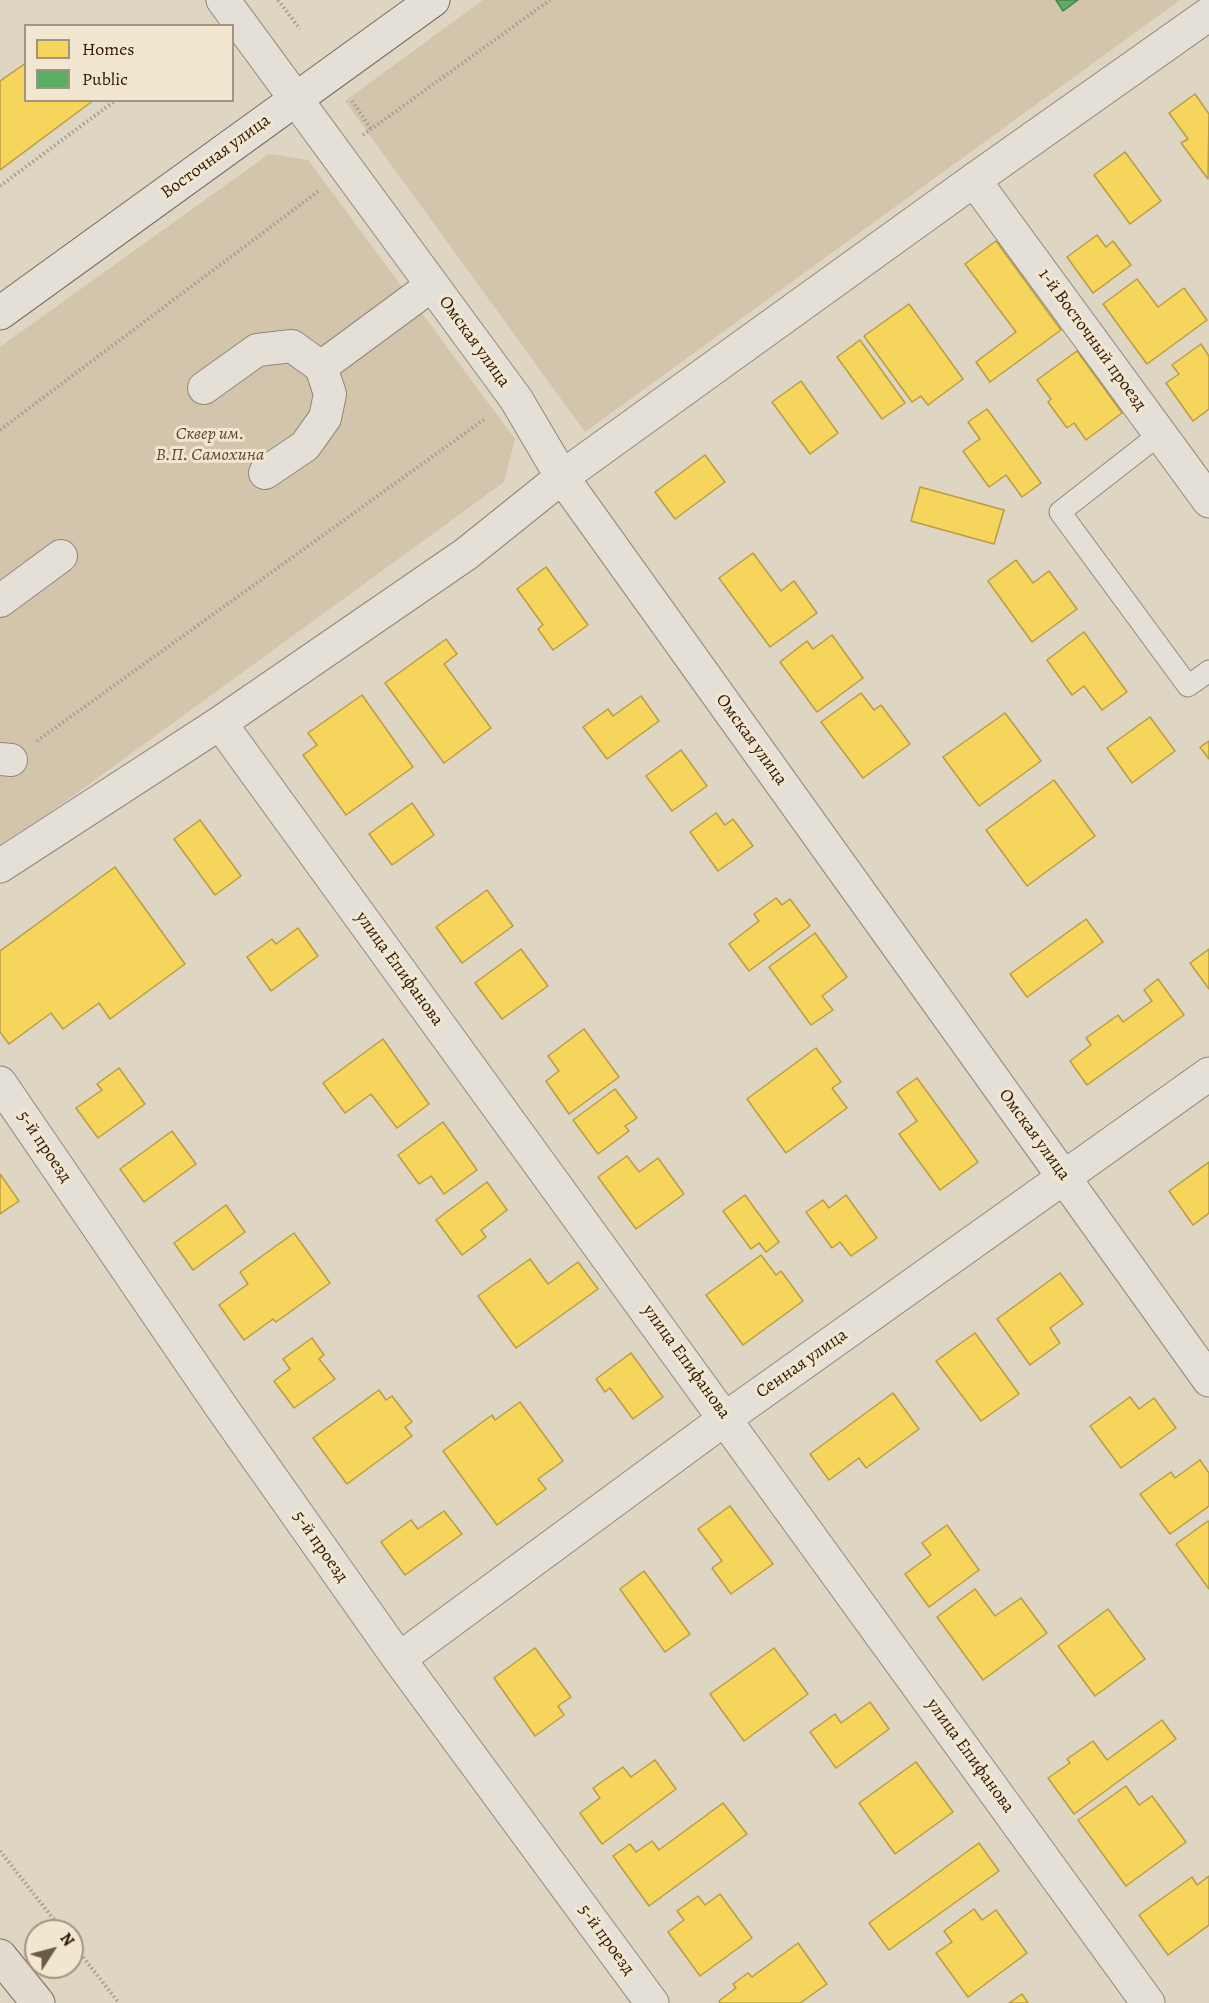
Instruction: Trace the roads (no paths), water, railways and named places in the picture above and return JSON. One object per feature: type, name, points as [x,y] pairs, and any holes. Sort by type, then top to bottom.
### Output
[{"type":"main road","points":[[0,1956],[38,2003]]},
{"type":"street","name":"Омская улица","points":[[223,0],[516,399],[562,477],[1209,1380]]},
{"type":"street","name":"Восточная улица","points":[[0,313],[433,0]]},
{"type":"street","points":[[0,866],[220,723],[466,554],[562,477],[1209,14]]},
{"type":"street","name":"1-й Восточный проезд","points":[[974,180],[1209,501]]},
{"type":"street","points":[[321,367],[424,291]]},
{"type":"street","points":[[204,388],[257,350],[292,346],[321,367],[330,394],[325,418],[305,446],[265,473]]},
{"type":"street","points":[[0,601],[61,556]]},
{"type":"street","name":"улица Епифанова","points":[[220,723],[1148,2003]]},
{"type":"street","name":"Сенная улица","points":[[399,1659],[726,1418],[1209,1074]]},
{"type":"street","name":"5-й проезд","points":[[0,1083],[220,1406],[399,1659],[652,2003]]},
{"type":"lane","points":[[1160,434],[1060,512],[1188,687],[1209,671]]},
{"type":"park label","name":"Сквер им. В.П. Самохина","points":[[210,445]]}]
